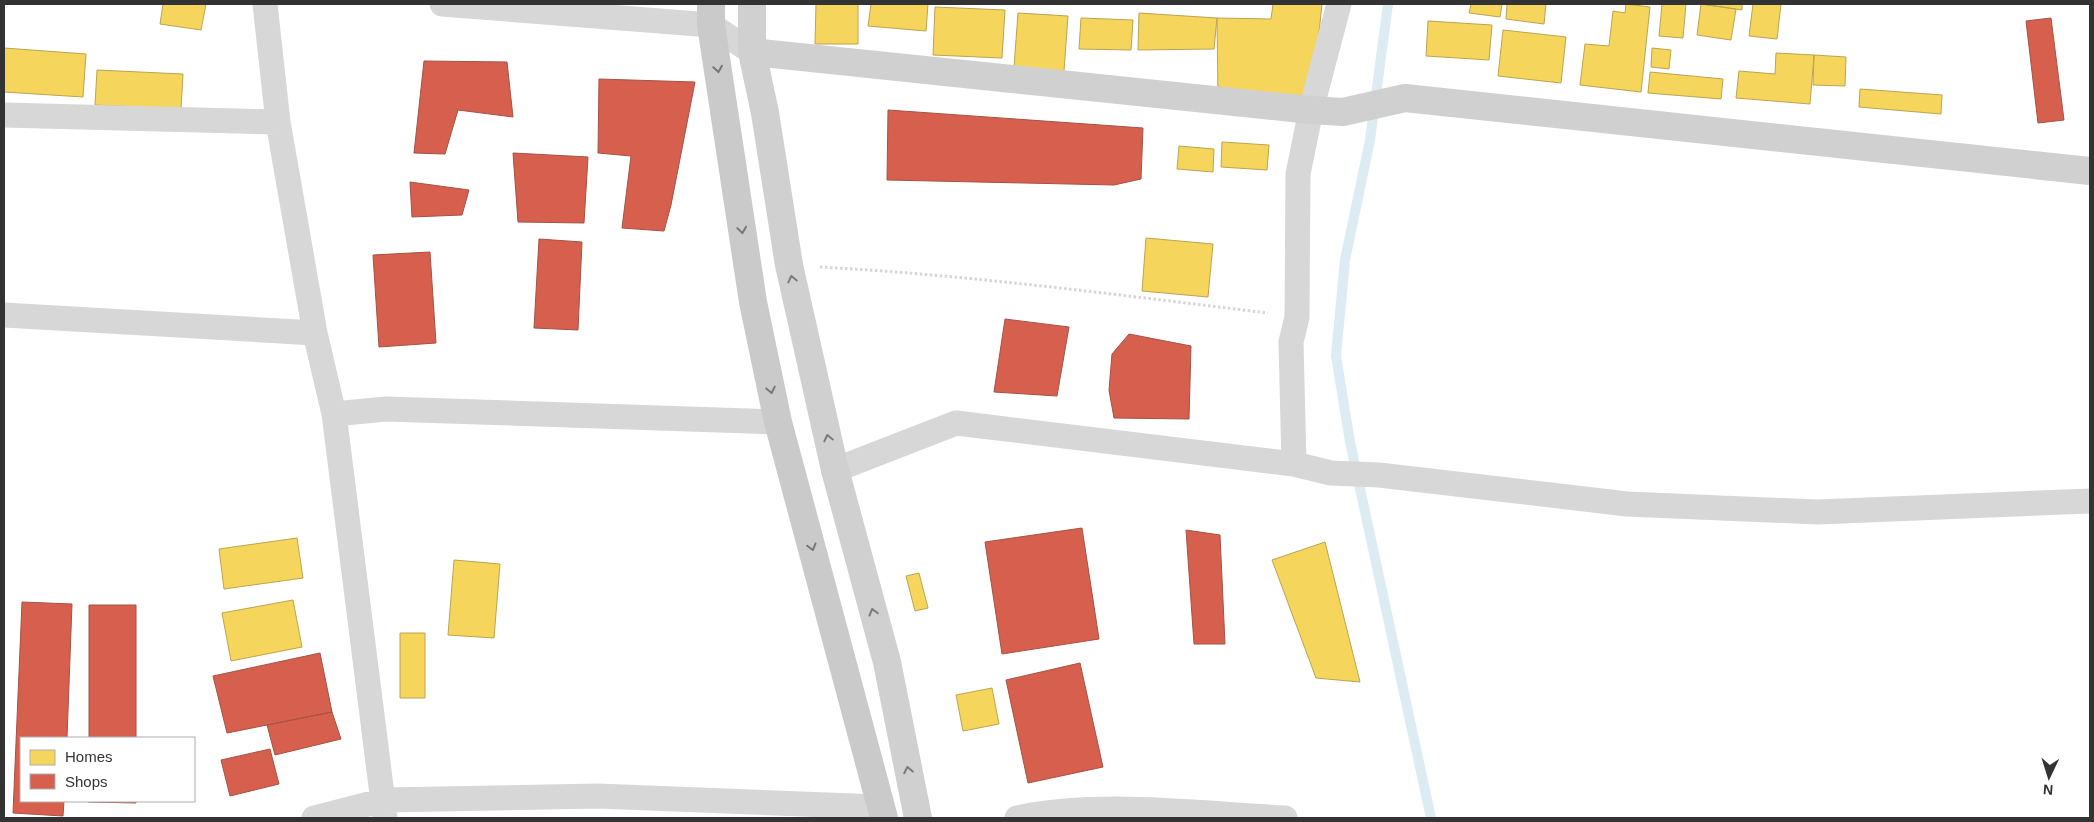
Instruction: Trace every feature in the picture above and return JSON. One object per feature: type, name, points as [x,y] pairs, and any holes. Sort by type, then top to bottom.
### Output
[{"type":"main road","points":[[752,4],[752,52],[765,113],[789,265],[835,470],[886,662],[918,818]]},
{"type":"main road","points":[[711,14],[753,302],[778,422],[882,812]]},
{"type":"main road","points":[[752,52],[1311,110],[1343,112],[1405,98],[2090,171]]},
{"type":"street","points":[[265,4],[278,122],[315,333],[334,414],[385,809]]},
{"type":"street","points":[[442,4],[711,14],[752,52]]},
{"type":"street","points":[[1294,464],[1291,342],[1297,317],[1298,174],[1311,110],[1339,4]]},
{"type":"street","points":[[4,116],[278,122]]},
{"type":"street","points":[[4,315],[315,333]]},
{"type":"street","points":[[334,414],[386,409],[778,422]]},
{"type":"street","points":[[835,470],[956,423],[1294,464],[1331,473],[1379,475],[1627,504],[1818,512],[2090,501]]},
{"type":"street","points":[[314,818],[385,809],[598,796],[882,812]]},
{"type":"street","points":[[1017,818],[1042,813],[1126,810],[1285,818]]},
{"type":"path","points":[[789,265],[908,272],[1049,286],[1297,317]]},
{"type":"building: Homes","points":[[163,4],[206,4],[201,30],[160,24]]},
{"type":"building: Homes","points":[[816,4],[858,4],[858,44],[815,44]]},
{"type":"building: Homes","points":[[871,4],[928,4],[926,31],[868,26]]},
{"type":"building: Homes","points":[[1273,4],[1322,4],[1311,110],[1218,101],[1217,18],[1271,19]]},
{"type":"building: Homes","points":[[1471,4],[1502,4],[1500,17],[1469,13]]},
{"type":"building: Homes","points":[[1507,4],[1546,4],[1544,24],[1506,19]]},
{"type":"building: Homes","points":[[1626,4],[1650,7],[1641,92],[1580,85],[1585,44],[1609,46],[1613,11],[1625,13]]},
{"type":"building: Homes","points":[[1662,4],[1686,4],[1683,38],[1659,36]]},
{"type":"building: Homes","points":[[1701,4],[1742,4],[1742,10]]},
{"type":"building: Homes","points":[[1701,4],[1736,9],[1731,40],[1697,35]]},
{"type":"building: Homes","points":[[1753,4],[1781,4],[1777,39],[1749,36]]},
{"type":"building: Homes","points":[[935,7],[1005,10],[1002,58],[933,55]]},
{"type":"building: Homes","points":[[1018,13],[1068,16],[1064,71],[1014,67]]},
{"type":"building: Homes","points":[[1139,13],[1217,18],[1214,49],[1138,50]]},
{"type":"building: Homes","points":[[1081,18],[1133,20],[1131,50],[1079,49]]},
{"type":"building: Homes","points":[[1428,21],[1492,25],[1489,60],[1426,56]]},
{"type":"building: Homes","points":[[1503,30],[1566,37],[1561,83],[1498,76]]},
{"type":"building: Homes","points":[[4,48],[86,54],[83,97],[4,92]]},
{"type":"building: Homes","points":[[1652,48],[1671,50],[1669,69],[1651,67]]},
{"type":"building: Homes","points":[[1776,53],[1814,55],[1810,104],[1736,98],[1739,71],[1775,74]]},
{"type":"building: Homes","points":[[1814,55],[1846,57],[1845,86],[1813,85]]},
{"type":"building: Homes","points":[[97,70],[183,74],[181,109],[95,105]]},
{"type":"building: Homes","points":[[1650,72],[1723,79],[1721,99],[1648,93]]},
{"type":"building: Homes","points":[[1860,89],[1942,95],[1941,114],[1859,107]]},
{"type":"building: Homes","points":[[1222,142],[1269,145],[1267,170],[1221,167]]},
{"type":"building: Homes","points":[[1179,146],[1214,149],[1213,172],[1177,169]]},
{"type":"building: Homes","points":[[1146,238],[1213,244],[1208,297],[1142,291]]},
{"type":"building: Homes","points":[[297,538],[303,578],[224,589],[219,549]]},
{"type":"building: Homes","points":[[1325,542],[1360,682],[1316,678],[1272,560]]},
{"type":"building: Homes","points":[[454,560],[500,564],[494,638],[448,635]]},
{"type":"building: Homes","points":[[919,573],[928,608],[915,611],[906,576]]},
{"type":"building: Homes","points":[[293,600],[302,647],[231,661],[222,613]]},
{"type":"building: Homes","points":[[400,633],[425,633],[425,698],[400,698]]},
{"type":"building: Homes","points":[[992,688],[999,724],[963,731],[956,695]]},
{"type":"building: Shops","points":[[2051,18],[2064,120],[2038,123],[2026,21]]},
{"type":"building: Shops","points":[[424,61],[507,62],[513,117],[458,110],[445,154],[414,153]]},
{"type":"building: Shops","points":[[599,79],[695,82],[671,205],[664,231],[622,228],[631,156],[598,153]]},
{"type":"building: Shops","points":[[888,110],[1143,128],[1141,179],[1114,185],[887,180]]},
{"type":"building: Shops","points":[[513,153],[588,157],[584,223],[518,222]]},
{"type":"building: Shops","points":[[410,182],[469,190],[462,215],[412,217]]},
{"type":"building: Shops","points":[[539,239],[582,242],[578,330],[534,328]]},
{"type":"building: Shops","points":[[430,252],[436,343],[379,347],[373,255]]},
{"type":"building: Shops","points":[[1005,319],[1069,327],[1057,396],[994,392]]},
{"type":"building: Shops","points":[[1129,334],[1191,346],[1189,419],[1114,418],[1109,390],[1112,354]]},
{"type":"building: Shops","points":[[1082,528],[1099,639],[1002,654],[985,542]]},
{"type":"building: Shops","points":[[1186,530],[1220,535],[1225,644],[1194,644]]},
{"type":"building: Shops","points":[[22,602],[72,604],[67,737],[20,737],[20,802],[64,802],[63,816],[13,813]]},
{"type":"building: Shops","points":[[89,605],[136,605],[136,737],[89,737]]},
{"type":"building: Shops","points":[[320,653],[332,712],[227,733],[213,676]]},
{"type":"building: Shops","points":[[1080,663],[1103,767],[1028,783],[1006,680]]},
{"type":"building: Shops","points":[[332,712],[341,739],[275,755],[267,725]]},
{"type":"building: Shops","points":[[270,749],[279,784],[230,796],[221,760]]},
{"type":"building: Shops","points":[[88,802],[136,802],[136,803]]},
{"type":"waterway","points":[[1388,4],[1370,140],[1345,260],[1336,356],[1350,442],[1431,818]]}]
